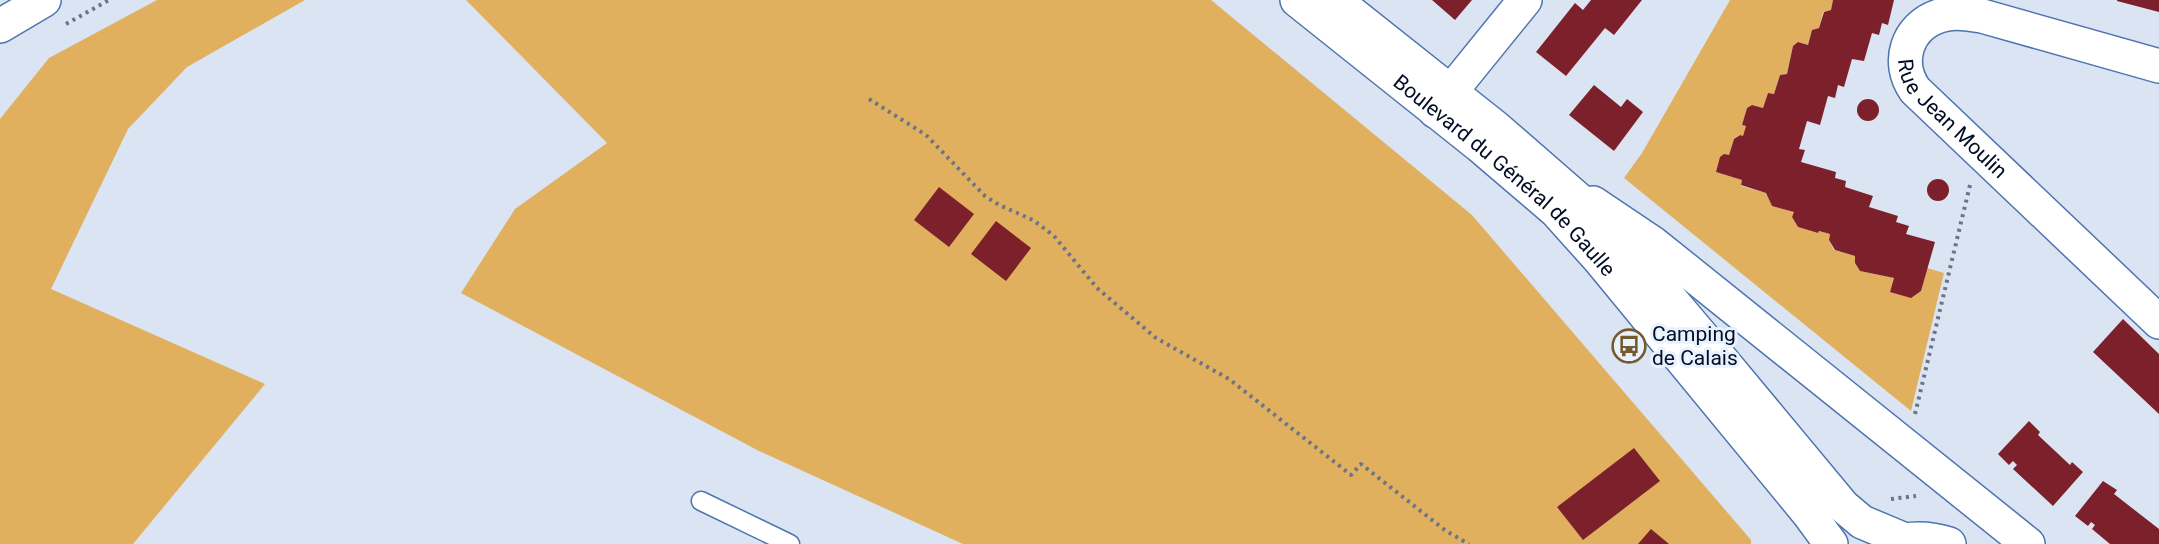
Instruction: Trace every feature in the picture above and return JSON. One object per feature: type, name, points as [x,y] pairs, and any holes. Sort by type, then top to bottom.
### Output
[{"type":"street","points":[[0,26],[44,0]]},
{"type":"street","name":"Boulevard du Général de Gaulle","points":[[1297,0],[1567,189],[1616,217],[1654,244],[2028,544]]},
{"type":"street","name":"Boulevard du Général de Gaulle","points":[[1335,0],[1573,228],[1809,514],[1831,544]]},
{"type":"street","points":[[1443,101],[1525,0]]},
{"type":"street","name":"Rue Jean Moulin","points":[[2159,66],[1982,16],[1962,13],[1938,16],[1918,30],[1910,40],[1905,53],[1907,79],[1915,90],[2159,322]]},
{"type":"street","name":"Boulevard du Général de Gaulle","points":[[1567,189],[1611,231],[1851,514],[1898,542],[1929,539],[1949,544]]},
{"type":"street","points":[[1691,371],[1693,354],[1705,340],[1731,323],[1754,324]]},
{"type":"lane","points":[[700,501],[790,544]]},
{"type":"path","points":[[869,99],[926,135],[944,151],[985,196],[1033,220],[1054,236],[1098,288],[1156,338],[1229,379],[1351,475],[1361,464],[1446,531],[1469,544]]},
{"type":"path","points":[[1907,447],[1978,150]]},
{"type":"shaded area","points":[[157,0],[305,0],[187,67],[128,129],[51,289],[265,384],[133,544],[0,544],[0,119],[49,58]]},
{"type":"shaded area","points":[[466,0],[1211,0],[1472,215],[1751,540],[1751,544],[963,544],[759,451],[461,293],[515,209],[607,143]]},
{"type":"shaded area","points":[[1730,0],[1833,0],[1831,10],[1823,12],[1819,28],[1812,30],[1808,45],[1798,42],[1793,46],[1787,74],[1780,75],[1774,94],[1768,93],[1763,108],[1752,105],[1747,108],[1742,125],[1746,126],[1743,136],[1739,135],[1734,139],[1729,155],[1716,172],[1742,180],[1741,186],[1766,193],[1772,206],[1794,212],[1792,217],[1798,227],[1830,234],[1829,240],[1834,250],[1855,256],[1855,263],[1860,271],[1894,278],[1890,292],[1927,268],[1944,273],[1911,411],[1624,178],[1642,153]]},
{"type":"building","points":[[1432,0],[1472,0],[1455,20]]},
{"type":"building","points":[[1591,0],[1642,0],[1614,35],[1605,28],[1566,76],[1536,52],[1575,3],[1583,10]]},
{"type":"building","points":[[1833,0],[1894,0],[1888,25],[1882,23],[1879,35],[1872,33],[1864,61],[1852,59],[1844,87],[1838,85],[1835,98],[1828,96],[1820,125],[1807,121],[1799,149],[1805,150],[1801,162],[1836,172],[1835,178],[1846,181],[1845,187],[1873,196],[1869,207],[1898,216],[1896,222],[1909,226],[1906,234],[1935,242],[1921,291],[1911,298],[1890,292],[1894,278],[1860,271],[1855,263],[1855,256],[1835,250],[1829,240],[1830,234],[1798,227],[1792,217],[1794,212],[1772,206],[1766,193],[1741,185],[1742,180],[1716,172],[1720,157],[1724,154],[1729,155],[1734,139],[1740,135],[1743,136],[1746,126],[1742,125],[1747,108],[1752,105],[1763,108],[1768,93],[1774,94],[1780,75],[1787,74],[1793,46],[1798,42],[1808,45],[1812,30],[1819,28],[1824,12],[1831,10]]},
{"type":"building","points":[[2159,0],[2159,12],[2117,1]]},
{"type":"building","points":[[1594,85],[1621,107],[1627,99],[1643,112],[1614,151],[1569,115]]},
{"type":"building","points":[[1868,99],[1876,102],[1879,110],[1876,118],[1868,121],[1860,118],[1857,110],[1860,102]]},
{"type":"building","points":[[1938,179],[1946,182],[1949,190],[1946,198],[1938,201],[1930,198],[1927,190],[1930,182]]},
{"type":"building","points":[[939,187],[974,214],[949,247],[914,220]]},
{"type":"building","points":[[996,221],[1031,248],[1006,281],[971,254]]},
{"type":"building","points":[[2123,319],[2159,354],[2159,414],[2093,352]]},
{"type":"building","points":[[2029,421],[2040,432],[2038,435],[2070,465],[2072,462],[2083,472],[2053,506],[2013,469],[2017,465],[2013,461],[2009,465],[1998,454]]},
{"type":"building","points":[[1634,448],[1660,481],[1583,540],[1557,507]]},
{"type":"building","points":[[2103,481],[2117,490],[2114,494],[2159,529],[2159,544],[2110,544],[2092,529],[2095,525],[2091,522],[2088,526],[2075,516]]},
{"type":"building","points":[[1651,529],[1669,544],[1638,544]]},
{"type":"place","name":"Camping de Calais","points":[[1629,346]]}]
